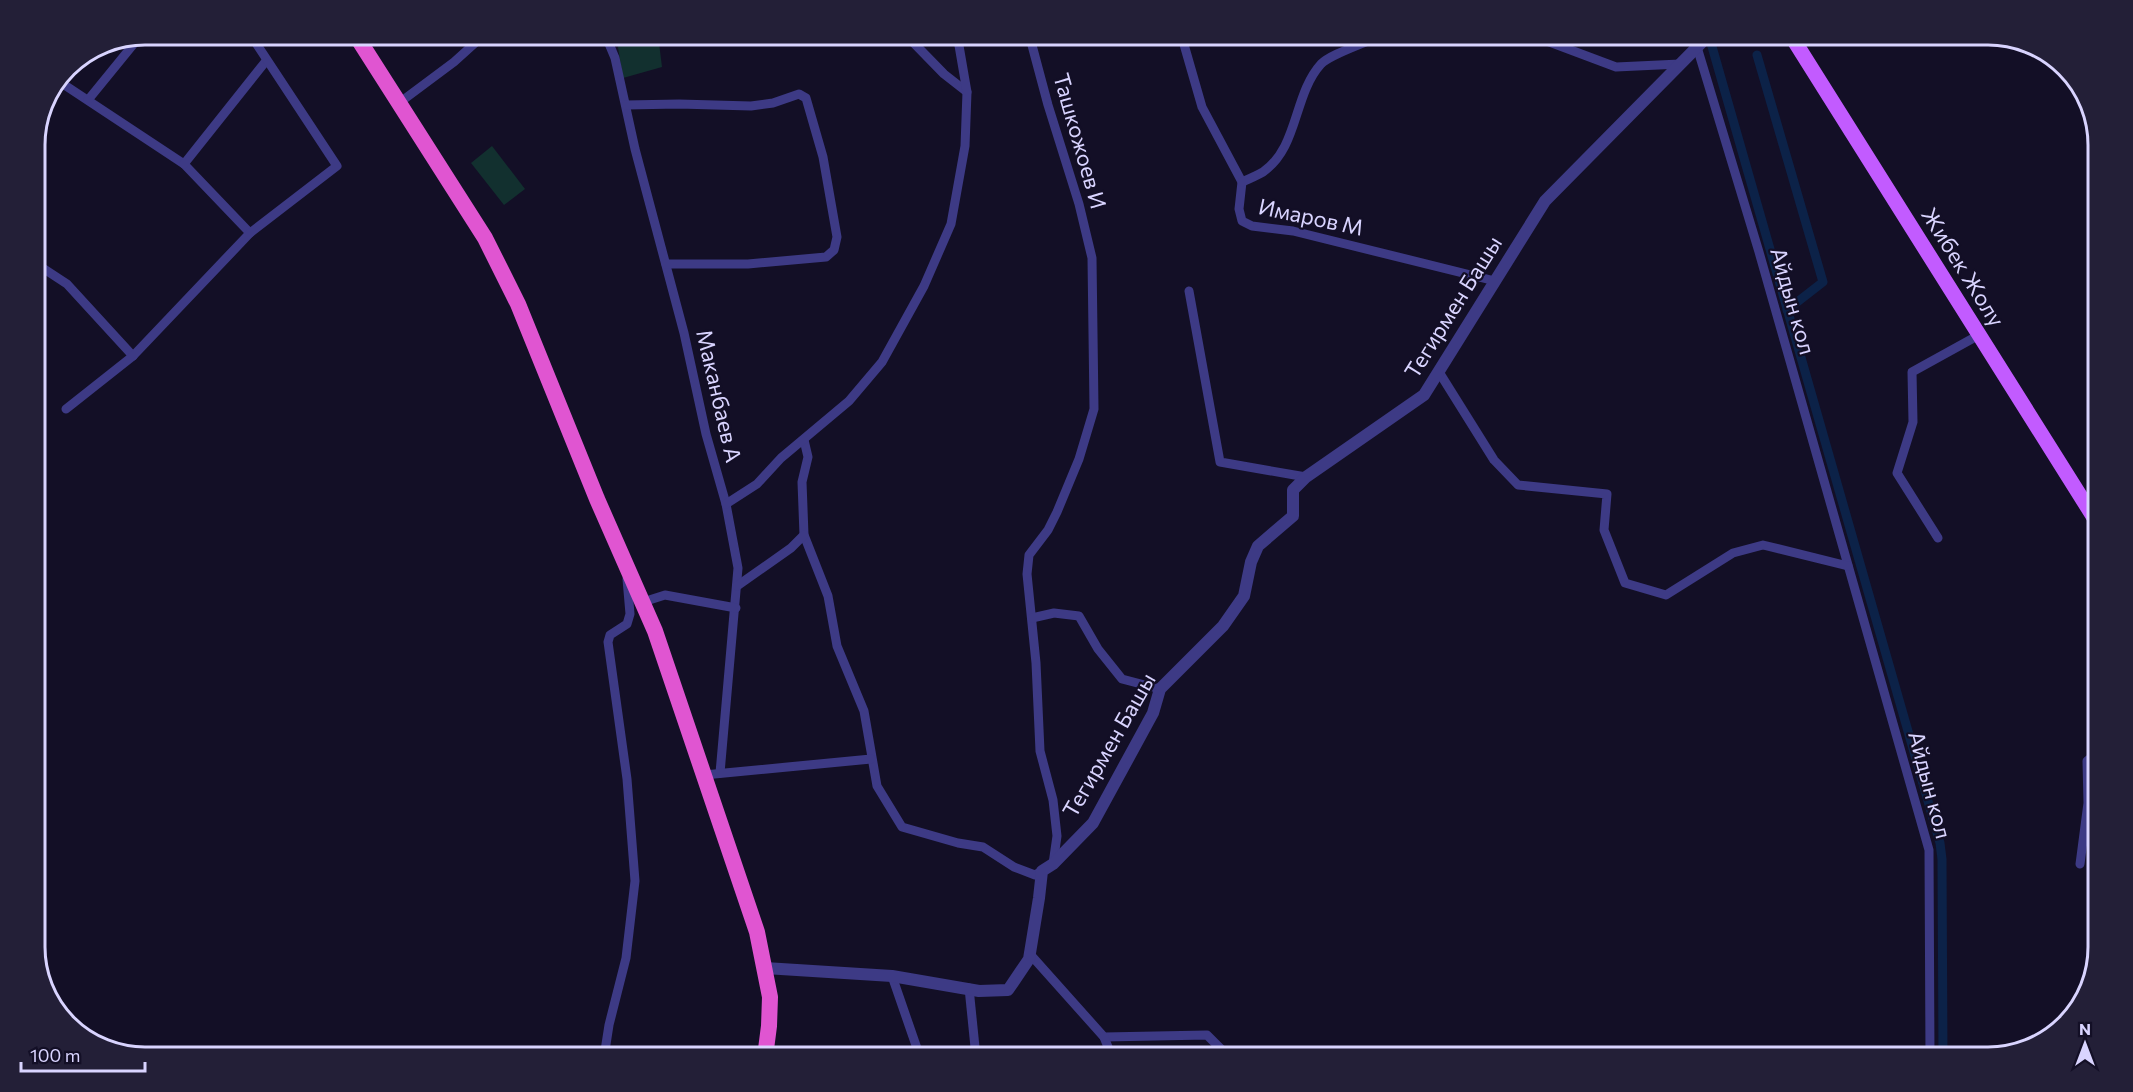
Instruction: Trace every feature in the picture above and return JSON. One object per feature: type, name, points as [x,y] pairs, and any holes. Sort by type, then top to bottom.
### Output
[{"type":"highway","points":[[362,45],[485,238],[518,304],[597,499],[656,631],[712,774],[757,932],[770,997],[766,1047]]},
{"type":"main road","name":"Жибек Жолу","points":[[1799,45],[2088,508]]},
{"type":"street","points":[[66,409],[133,356],[250,233],[337,166],[257,45]]},
{"type":"street","points":[[399,103],[473,45]]},
{"type":"street","name":"Маканбаев А","points":[[610,45],[615,58],[684,333],[706,434],[726,504],[738,568],[736,608],[712,774]]},
{"type":"street","points":[[916,45],[944,74],[967,92]]},
{"type":"street","points":[[726,504],[757,484],[781,458],[849,401],[882,362],[924,286],[951,224],[965,146],[967,92],[959,45]]},
{"type":"street","name":"Ташкожоев И","points":[[1032,45],[1079,204],[1092,258],[1094,409],[1079,459],[1057,512],[1048,530],[1029,555],[1027,574],[1038,695],[1040,751],[1053,800],[1057,836],[1047,867]]},
{"type":"street","name":"Имаров М","points":[[1184,45],[1202,107],[1242,182],[1239,209],[1242,221],[1252,226],[1293,231],[1495,281]]},
{"type":"street","points":[[1242,182],[1263,171],[1274,162],[1290,134],[1303,93],[1313,74],[1323,62],[1359,45]]},
{"type":"street","points":[[1557,45],[1616,67],[1680,64]]},
{"type":"street","points":[[88,100],[132,46]]},
{"type":"street","name":"Тегирмен Башы","points":[[1047,867],[1093,823],[1153,713],[1160,689],[1223,626],[1244,596],[1251,562],[1258,546],[1293,516],[1293,490],[1306,477],[1424,395],[1545,201],[1697,47]]},
{"type":"street","name":"Айдын кол","points":[[1697,47],[1759,252],[1929,850],[1930,1047]]},
{"type":"street","points":[[184,164],[266,61]]},
{"type":"street","points":[[65,85],[184,164],[250,233]]},
{"type":"street","points":[[626,105],[751,106],[773,103],[800,94],[806,98],[823,157],[837,237],[834,250],[826,257],[748,264],[666,264]]},
{"type":"street","points":[[45,270],[67,284],[133,356]]},
{"type":"street","points":[[1189,291],[1220,462],[1306,477]]},
{"type":"street","points":[[1938,538],[1897,473],[1913,422],[1912,372],[1979,335]]},
{"type":"street","points":[[1438,372],[1494,460],[1518,485],[1607,494],[1604,530],[1625,583],[1666,595],[1733,553],[1763,545],[1848,566]]},
{"type":"street","points":[[804,440],[808,457],[802,482],[804,535],[828,596],[837,646],[864,711],[877,786],[902,827],[958,843],[983,847],[1014,867],[1035,875],[1047,867]]},
{"type":"street","points":[[737,586],[791,548],[804,535]]},
{"type":"street","points":[[606,1047],[626,958],[635,881],[627,779],[608,642],[610,635],[627,624],[630,614],[625,563]]},
{"type":"street","points":[[643,602],[665,596],[736,608]]},
{"type":"street","points":[[1032,618],[1054,613],[1078,616],[1098,649],[1122,679],[1160,689]]},
{"type":"street","points":[[712,774],[871,759]]},
{"type":"street","points":[[2080,864],[2088,803],[2088,760]]},
{"type":"street","points":[[765,968],[892,976],[980,991],[1008,990],[1029,959],[1047,867]]},
{"type":"street","points":[[1029,954],[1104,1037],[1108,1047]]},
{"type":"street","points":[[892,976],[916,1047]]},
{"type":"street","points":[[969,988],[975,1047]]},
{"type":"street","points":[[1104,1037],[1207,1035],[1218,1047]]},
{"type":"green space","points":[[618,45],[659,45],[662,67],[623,78]]},
{"type":"green space","points":[[492,146],[525,189],[504,205],[471,163]]},
{"type":"waterway","points":[[1712,45],[1940,843],[1943,1047]]},
{"type":"waterway","points":[[1757,55],[1823,282],[1787,310]]}]
